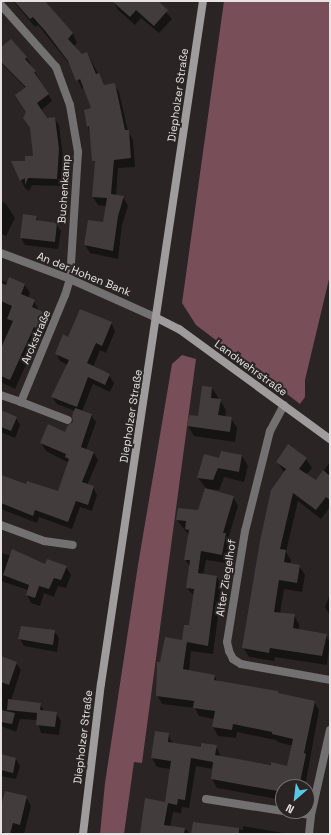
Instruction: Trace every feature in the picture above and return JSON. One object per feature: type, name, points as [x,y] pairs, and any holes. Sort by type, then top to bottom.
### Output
[{"type":"main road","name":"Diepholzer Straße","points":[[83,834],[101,684],[157,318],[203,1]]},
{"type":"main road","name":"Landwehrstraße","points":[[157,318],[179,329],[330,439]]},
{"type":"street","name":"Buchenkamp","points":[[1,5],[56,67],[70,105],[78,152],[70,279]]},
{"type":"street","name":"An der Hohen Bank","points":[[1,253],[70,279],[157,318]]},
{"type":"street","name":"Arckstraße","points":[[21,402],[65,295],[70,279]]},
{"type":"street","points":[[1,395],[68,420]]},
{"type":"street","name":"Alter Ziegelhof","points":[[284,405],[270,431],[245,531],[227,642],[233,659],[245,666],[330,680]]},
{"type":"street","points":[[1,525],[44,541],[73,545]]},
{"type":"street","points":[[315,797],[330,730]]},
{"type":"street","points":[[206,799],[275,810]]},
{"type":"street","points":[[309,834],[311,819]]},
{"type":"shaded area","points":[[224,1],[330,1],[330,275],[305,380],[305,397],[300,404],[196,325],[182,303]]},
{"type":"shaded area","points":[[182,355],[196,359],[142,763],[134,762],[124,834],[100,834],[105,783],[138,565],[172,364]]},
{"type":"building","points":[[14,1],[45,1],[73,33],[68,39],[82,54],[87,52],[96,74],[99,73],[104,85],[115,83],[125,130],[129,130],[131,158],[114,160],[111,194],[124,196],[118,216],[113,251],[84,245],[88,220],[103,222],[107,198],[92,197],[95,161],[92,161],[89,126],[87,127],[84,110],[91,108],[80,79],[76,81],[68,61],[46,32],[33,17],[30,19]]},
{"type":"building","points":[[112,1],[158,1],[168,10],[154,26],[136,10],[130,17]]},
{"type":"building","points":[[11,39],[27,57],[25,59],[36,71],[34,72],[49,94],[37,103],[47,118],[55,117],[59,149],[57,179],[28,178],[25,185],[25,178],[20,181],[11,161],[25,161],[25,156],[33,156],[30,128],[23,118],[26,112],[15,95],[26,87],[1,62],[1,47]]},
{"type":"building","points":[[23,214],[37,216],[36,220],[57,223],[55,242],[20,238]]},
{"type":"building","points":[[9,277],[25,284],[21,294],[35,300],[32,307],[50,315],[43,331],[34,327],[10,380],[1,376],[1,348],[13,321],[7,319],[12,306],[1,301],[1,283],[6,285]]},
{"type":"building","points":[[80,309],[112,322],[102,346],[96,343],[87,363],[110,374],[105,385],[88,377],[77,407],[51,397],[69,360],[55,354],[63,334],[68,337]]},
{"type":"building","points":[[202,386],[212,387],[211,398],[221,399],[218,415],[232,417],[230,432],[187,426],[189,415],[198,416]]},
{"type":"building","points":[[75,408],[92,414],[81,447],[94,452],[82,482],[94,486],[88,505],[76,501],[68,522],[35,510],[33,516],[1,503],[1,475],[26,484],[27,481],[58,491],[69,459],[65,457],[66,454],[40,443],[48,424],[65,432],[68,425],[73,422],[72,416]]},
{"type":"building","points":[[1,410],[17,417],[11,431],[1,427]]},
{"type":"building","points":[[288,444],[307,458],[299,469],[316,480],[323,470],[330,476],[330,500],[326,497],[316,510],[293,493],[280,549],[286,550],[284,562],[300,565],[297,583],[279,580],[274,612],[295,614],[293,628],[327,634],[322,656],[270,648],[269,653],[242,648],[260,541],[271,490],[286,469],[276,462]]},
{"type":"building","points":[[221,451],[242,455],[239,472],[218,468],[213,480],[197,478],[204,454],[219,458]]},
{"type":"building","points":[[205,488],[234,496],[223,533],[226,533],[222,555],[201,551],[198,573],[217,576],[208,646],[187,642],[183,669],[215,675],[214,680],[278,691],[278,693],[315,701],[304,753],[306,754],[301,779],[275,779],[275,791],[211,779],[213,762],[191,758],[185,800],[178,799],[177,805],[168,803],[164,825],[185,828],[184,834],[140,834],[145,798],[165,802],[171,761],[151,758],[155,731],[169,733],[168,742],[201,747],[201,743],[217,745],[215,755],[271,765],[271,762],[287,766],[293,739],[272,734],[272,732],[233,724],[232,730],[212,727],[215,711],[193,708],[194,701],[156,696],[157,662],[160,662],[165,637],[182,640],[184,625],[189,625],[194,589],[186,588],[190,560],[184,560],[189,530],[185,529],[186,521],[176,520],[178,508],[198,510]]},
{"type":"building","points":[[12,549],[45,564],[47,559],[67,566],[61,580],[54,578],[49,589],[39,586],[35,598],[26,595],[29,585],[3,575]]},
{"type":"building","points":[[21,626],[55,630],[53,645],[18,639]]},
{"type":"building","points":[[1,656],[17,662],[9,685],[1,682]]},
{"type":"building","points":[[8,699],[41,703],[40,710],[57,712],[55,727],[36,725],[37,713],[7,710]]},
{"type":"building","points":[[1,710],[15,713],[12,724],[1,722]]},
{"type":"building","points":[[1,754],[16,758],[13,773],[1,770]]},
{"type":"building","points":[[5,791],[27,796],[20,825],[13,823],[10,834],[1,832],[1,806]]},
{"type":"building","points":[[193,822],[239,828],[239,834],[191,834]]}]
